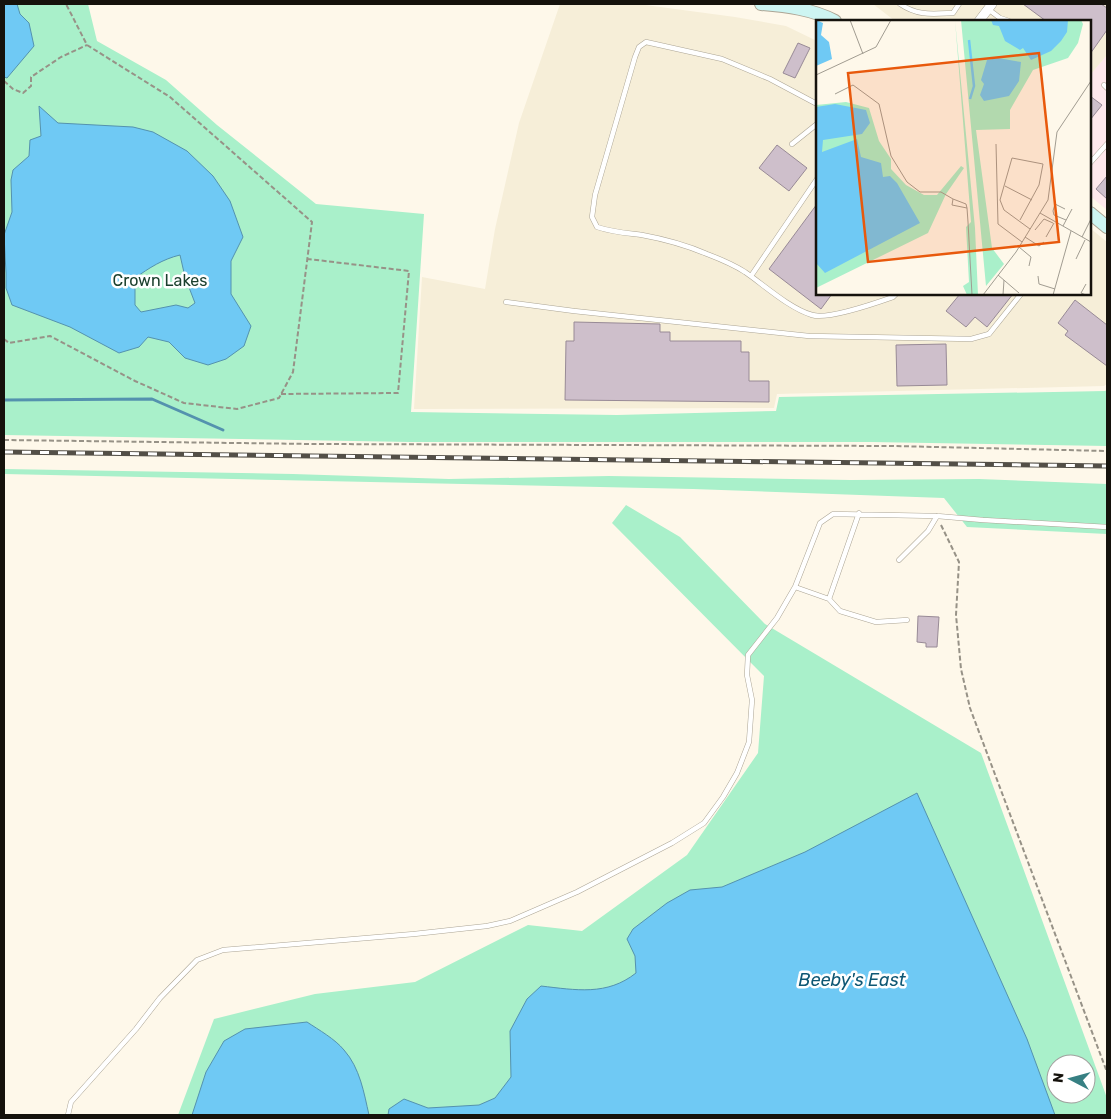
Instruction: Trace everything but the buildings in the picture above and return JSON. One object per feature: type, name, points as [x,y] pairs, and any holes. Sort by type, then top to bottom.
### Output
[{"type":"main road","points":[[761,4],[796,7],[832,20]]},
{"type":"main road","points":[[1091,213],[1107,227]]},
{"type":"street","points":[[980,20],[990,6]]},
{"type":"lane","points":[[900,4],[910,11],[930,14],[952,12],[959,4]]},
{"type":"lane","points":[[990,6],[999,20]]},
{"type":"lane","points":[[816,103],[770,79],[722,59],[646,42],[639,48],[594,195],[592,217],[597,227],[613,233],[640,235],[670,241],[708,254],[744,271],[768,290],[813,315],[829,315],[862,308],[895,295]]},
{"type":"lane","points":[[792,144],[816,125]]},
{"type":"lane","points":[[1091,162],[1107,144]]},
{"type":"lane","points":[[750,276],[816,180]]},
{"type":"lane","points":[[506,302],[809,336],[971,339],[989,334],[1020,295]]},
{"type":"lane","points":[[829,599],[859,513]]},
{"type":"lane","points":[[68,1115],[71,1102],[136,1029],[160,998],[197,960],[224,950],[478,927],[510,921],[586,888],[672,843],[704,823],[723,797],[737,773],[749,742],[752,700],[747,675],[748,656],[777,618],[795,587],[820,523],[833,514],[937,516],[1107,527]]},
{"type":"lane","points":[[899,560],[928,531],[937,516]]},
{"type":"lane","points":[[795,587],[829,599],[840,611],[876,622],[907,620]]},
{"type":"path","points":[[4,339],[9,343],[50,336],[135,381],[184,403],[238,409],[279,398],[293,372],[312,222],[170,97],[87,45],[66,4]]},
{"type":"path","points":[[4,81],[13,89],[23,93],[31,86],[31,77],[61,57],[87,45]]},
{"type":"path","points":[[281,394],[398,393],[409,271],[308,259]]},
{"type":"path","points":[[4,440],[362,444],[893,446],[1107,451]]},
{"type":"path","points":[[937,516],[959,562],[956,615],[961,669],[970,708],[1107,1072]]},
{"type":"shaded area","points":[[560,4],[638,4],[786,26],[816,41],[816,295],[1091,295],[1091,229],[1107,242],[1107,384],[1104,386],[777,394],[774,408],[414,409],[422,277],[485,289],[495,229],[519,123]]},
{"type":"shaded area","points":[[873,4],[1107,4],[1107,55],[1091,74],[1091,20],[894,20]]},
{"type":"shaded area","points":[[1107,55],[1107,210],[1091,197],[1091,74]]},
{"type":"green space","name":"Crown Lakes","points":[[4,4],[88,4],[97,41],[166,80],[217,125],[316,204],[424,214],[411,412],[617,415],[776,411],[779,397],[1107,390],[1107,446],[871,442],[410,442],[4,435]]},
{"type":"green space","points":[[4,469],[449,479],[609,476],[851,480],[979,479],[1107,484],[1107,534],[967,527],[944,498],[693,489],[4,474]]},
{"type":"green space","points":[[626,505],[680,537],[765,624],[981,753],[1091,1054],[1046,1054],[1046,1104],[1096,1104],[1096,1068],[1107,1098],[1107,1115],[178,1115],[214,1019],[315,994],[415,982],[528,925],[582,931],[687,855],[758,753],[764,676],[612,523]]},
{"type":"water","points":[[4,4],[17,4],[20,14],[29,23],[34,46],[7,78],[4,77]]},
{"type":"water","points":[[39,106],[58,123],[133,127],[153,132],[187,151],[213,176],[230,201],[243,237],[231,261],[231,294],[251,326],[244,346],[226,359],[208,365],[185,358],[169,342],[148,337],[139,347],[119,353],[70,327],[12,305],[6,288],[4,235],[12,212],[11,180],[13,170],[29,156],[30,140],[41,136]],"holes":[[[180,255],[185,277],[195,303],[188,308],[176,305],[141,312],[135,305],[135,278],[156,264]]]},
{"type":"water","name":"Beeby's East","points":[[917,793],[1027,1039],[1046,1091],[1046,1104],[1051,1104],[1055,1115],[388,1115],[389,1109],[404,1099],[428,1108],[479,1105],[495,1098],[511,1077],[510,1031],[527,999],[541,986],[591,990],[614,985],[625,980],[636,973],[635,956],[627,939],[633,929],[667,903],[690,890],[722,887],[805,852]]},
{"type":"water","points":[[307,1022],[336,1042],[349,1057],[361,1081],[369,1115],[192,1115],[206,1072],[224,1041],[245,1029]]},
{"type":"waterway","points":[[4,400],[152,399],[223,430]]},
{"type":"railway","points":[[4,452],[1107,466]]}]
